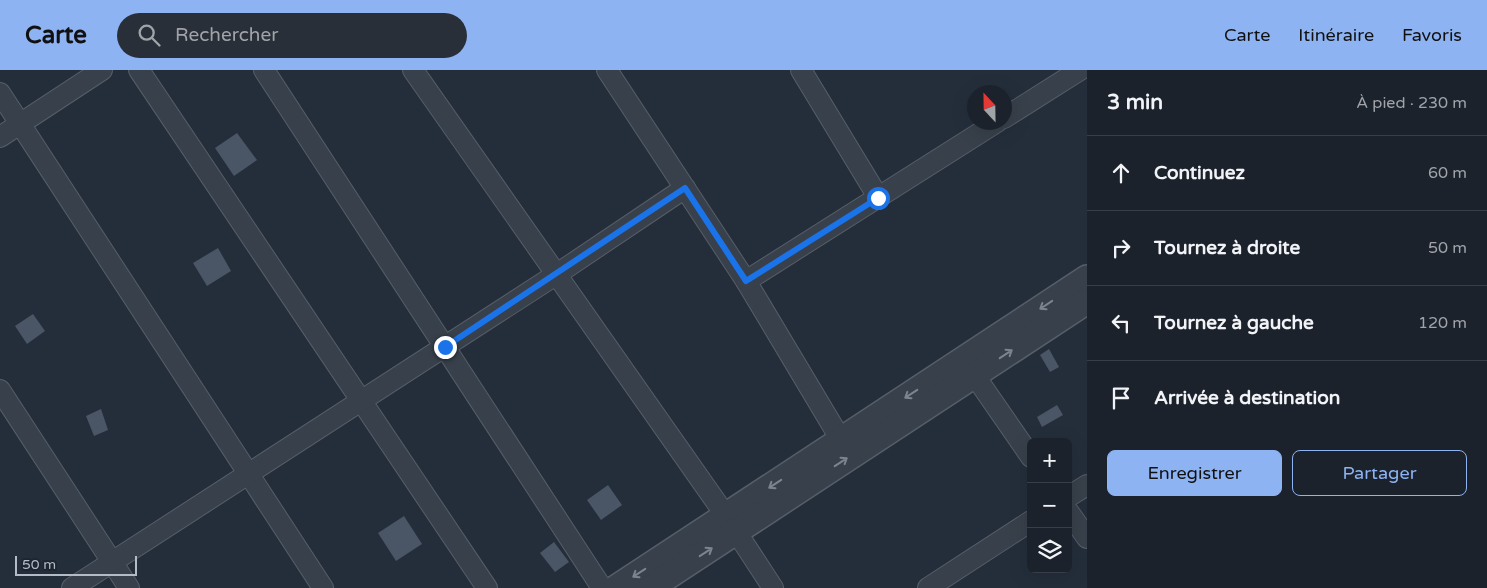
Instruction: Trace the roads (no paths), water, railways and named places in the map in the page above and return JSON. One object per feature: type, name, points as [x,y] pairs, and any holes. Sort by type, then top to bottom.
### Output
[{"type":"street","points":[[0,137],[102,70]]},
{"type":"street","points":[[139,70],[487,588]]},
{"type":"street","points":[[264,70],[602,588]]},
{"type":"street","points":[[607,70],[746,281],[841,440]]},
{"type":"street","points":[[801,70],[878,198]]},
{"type":"street","points":[[1012,113],[1080,70]]},
{"type":"street","points":[[418,72],[731,524],[773,588]]},
{"type":"street","points":[[0,93],[323,588]]},
{"type":"street","points":[[746,281],[984,130]]},
{"type":"street","points":[[72,588],[557,274],[685,188]]},
{"type":"street","points":[[616,588],[731,524],[969,367],[1087,278]]},
{"type":"street","points":[[650,588],[841,440],[1087,301]]},
{"type":"street","points":[[969,367],[1027,451]]},
{"type":"street","points":[[0,390],[129,588]]},
{"type":"street","points":[[1072,494],[1087,485]]},
{"type":"street","points":[[1072,517],[1087,538]]},
{"type":"street","points":[[928,588],[953,581],[1027,524]]}]
